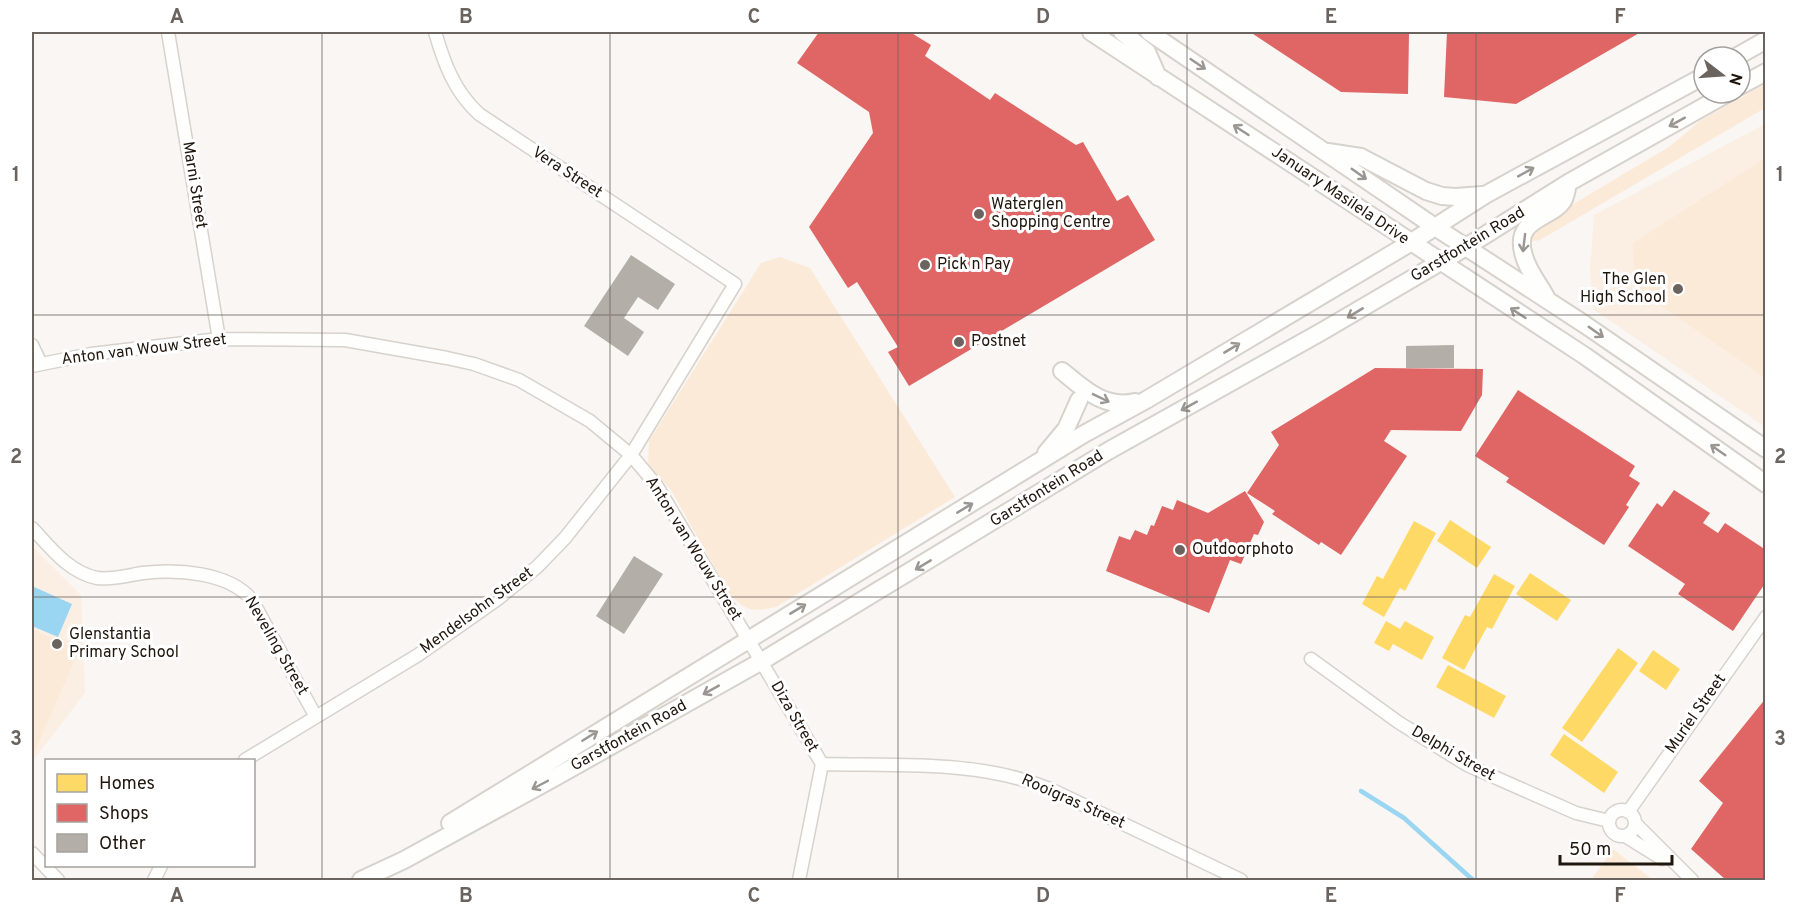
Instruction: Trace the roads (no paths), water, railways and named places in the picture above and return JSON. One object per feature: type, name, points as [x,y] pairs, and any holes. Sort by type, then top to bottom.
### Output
[{"type":"main road","name":"January Masilela Drive","points":[[1091,32],[1585,356],[1766,484]]},
{"type":"main road","points":[[1122,32],[1147,52],[1159,78]]},
{"type":"main road","name":"January Masilela Drive","points":[[1149,32],[1763,448]]},
{"type":"main road","points":[[1752,48],[1766,40]]},
{"type":"main road","points":[[1752,80],[1766,72]]},
{"type":"main road","name":"Garstfontein Road","points":[[362,880],[393,857],[1089,431],[1146,400],[1410,243],[1485,195],[1692,82]]},
{"type":"main road","name":"Garstfontein Road","points":[[362,880],[404,860],[552,779],[762,661],[1108,451],[1321,333],[1568,183],[1707,105]]},
{"type":"main road","points":[[1328,152],[1361,157],[1426,191],[1442,196],[1485,195]]},
{"type":"main road","points":[[1547,300],[1525,260],[1523,240],[1533,221],[1562,203],[1568,183]]},
{"type":"main road","points":[[1062,371],[1094,395],[1111,403],[1124,405],[1146,400]]},
{"type":"main road","points":[[1036,465],[1066,429],[1079,400]]},
{"type":"street","name":"Marni Street","points":[[168,32],[219,339]]},
{"type":"street","name":"Vera Street","points":[[435,32],[446,67],[459,93],[479,114],[735,284]]},
{"type":"street","name":"Mendelsohn Street","points":[[246,759],[418,655],[526,577],[565,538],[632,455],[735,284]]},
{"type":"street","name":"Anton van Wouw Street","points":[[36,365],[92,354],[219,339],[345,340],[474,364],[519,380],[590,421],[632,455],[674,512],[762,661]]},
{"type":"street","points":[[32,345],[36,365]]},
{"type":"street","name":"Neveling Street","points":[[32,528],[67,564],[77,571],[95,577],[165,571],[182,572],[207,576],[247,593],[316,717]]},
{"type":"street","name":"Muriel Street","points":[[1628,812],[1766,617]]},
{"type":"street","name":"Delphi Street","points":[[1311,659],[1398,722],[1467,765],[1576,813],[1609,821]]},
{"type":"street","name":"Diza Street","points":[[762,661],[822,764],[799,880]]},
{"type":"street","name":"Rooigras Street","points":[[822,764],[988,771],[1018,777],[1050,789],[1241,880]]},
{"type":"street","points":[[1679,869],[1625,836],[1615,834],[1610,828],[1609,821],[1617,811],[1628,812],[1632,815],[1635,823],[1692,880]]},
{"type":"street","points":[[1625,836],[1632,831],[1635,823]]},
{"type":"street","points":[[32,854],[58,880]]},
{"type":"water","points":[[32,586],[72,604],[58,637],[32,626]]},
{"type":"waterway","points":[[1361,791],[1404,818],[1473,880]]},
{"type":"place","name":"Waterglen Shopping Centre","points":[[979,214]]},
{"type":"place","name":"Pick n Pay","points":[[925,265]]},
{"type":"place","name":"The Glen High School","points":[[1678,289]]},
{"type":"place","name":"Postnet","points":[[959,342]]},
{"type":"place","name":"Outdoorphoto","points":[[1180,550]]},
{"type":"place","name":"Glenstantia Primary School","points":[[57,644]]}]
